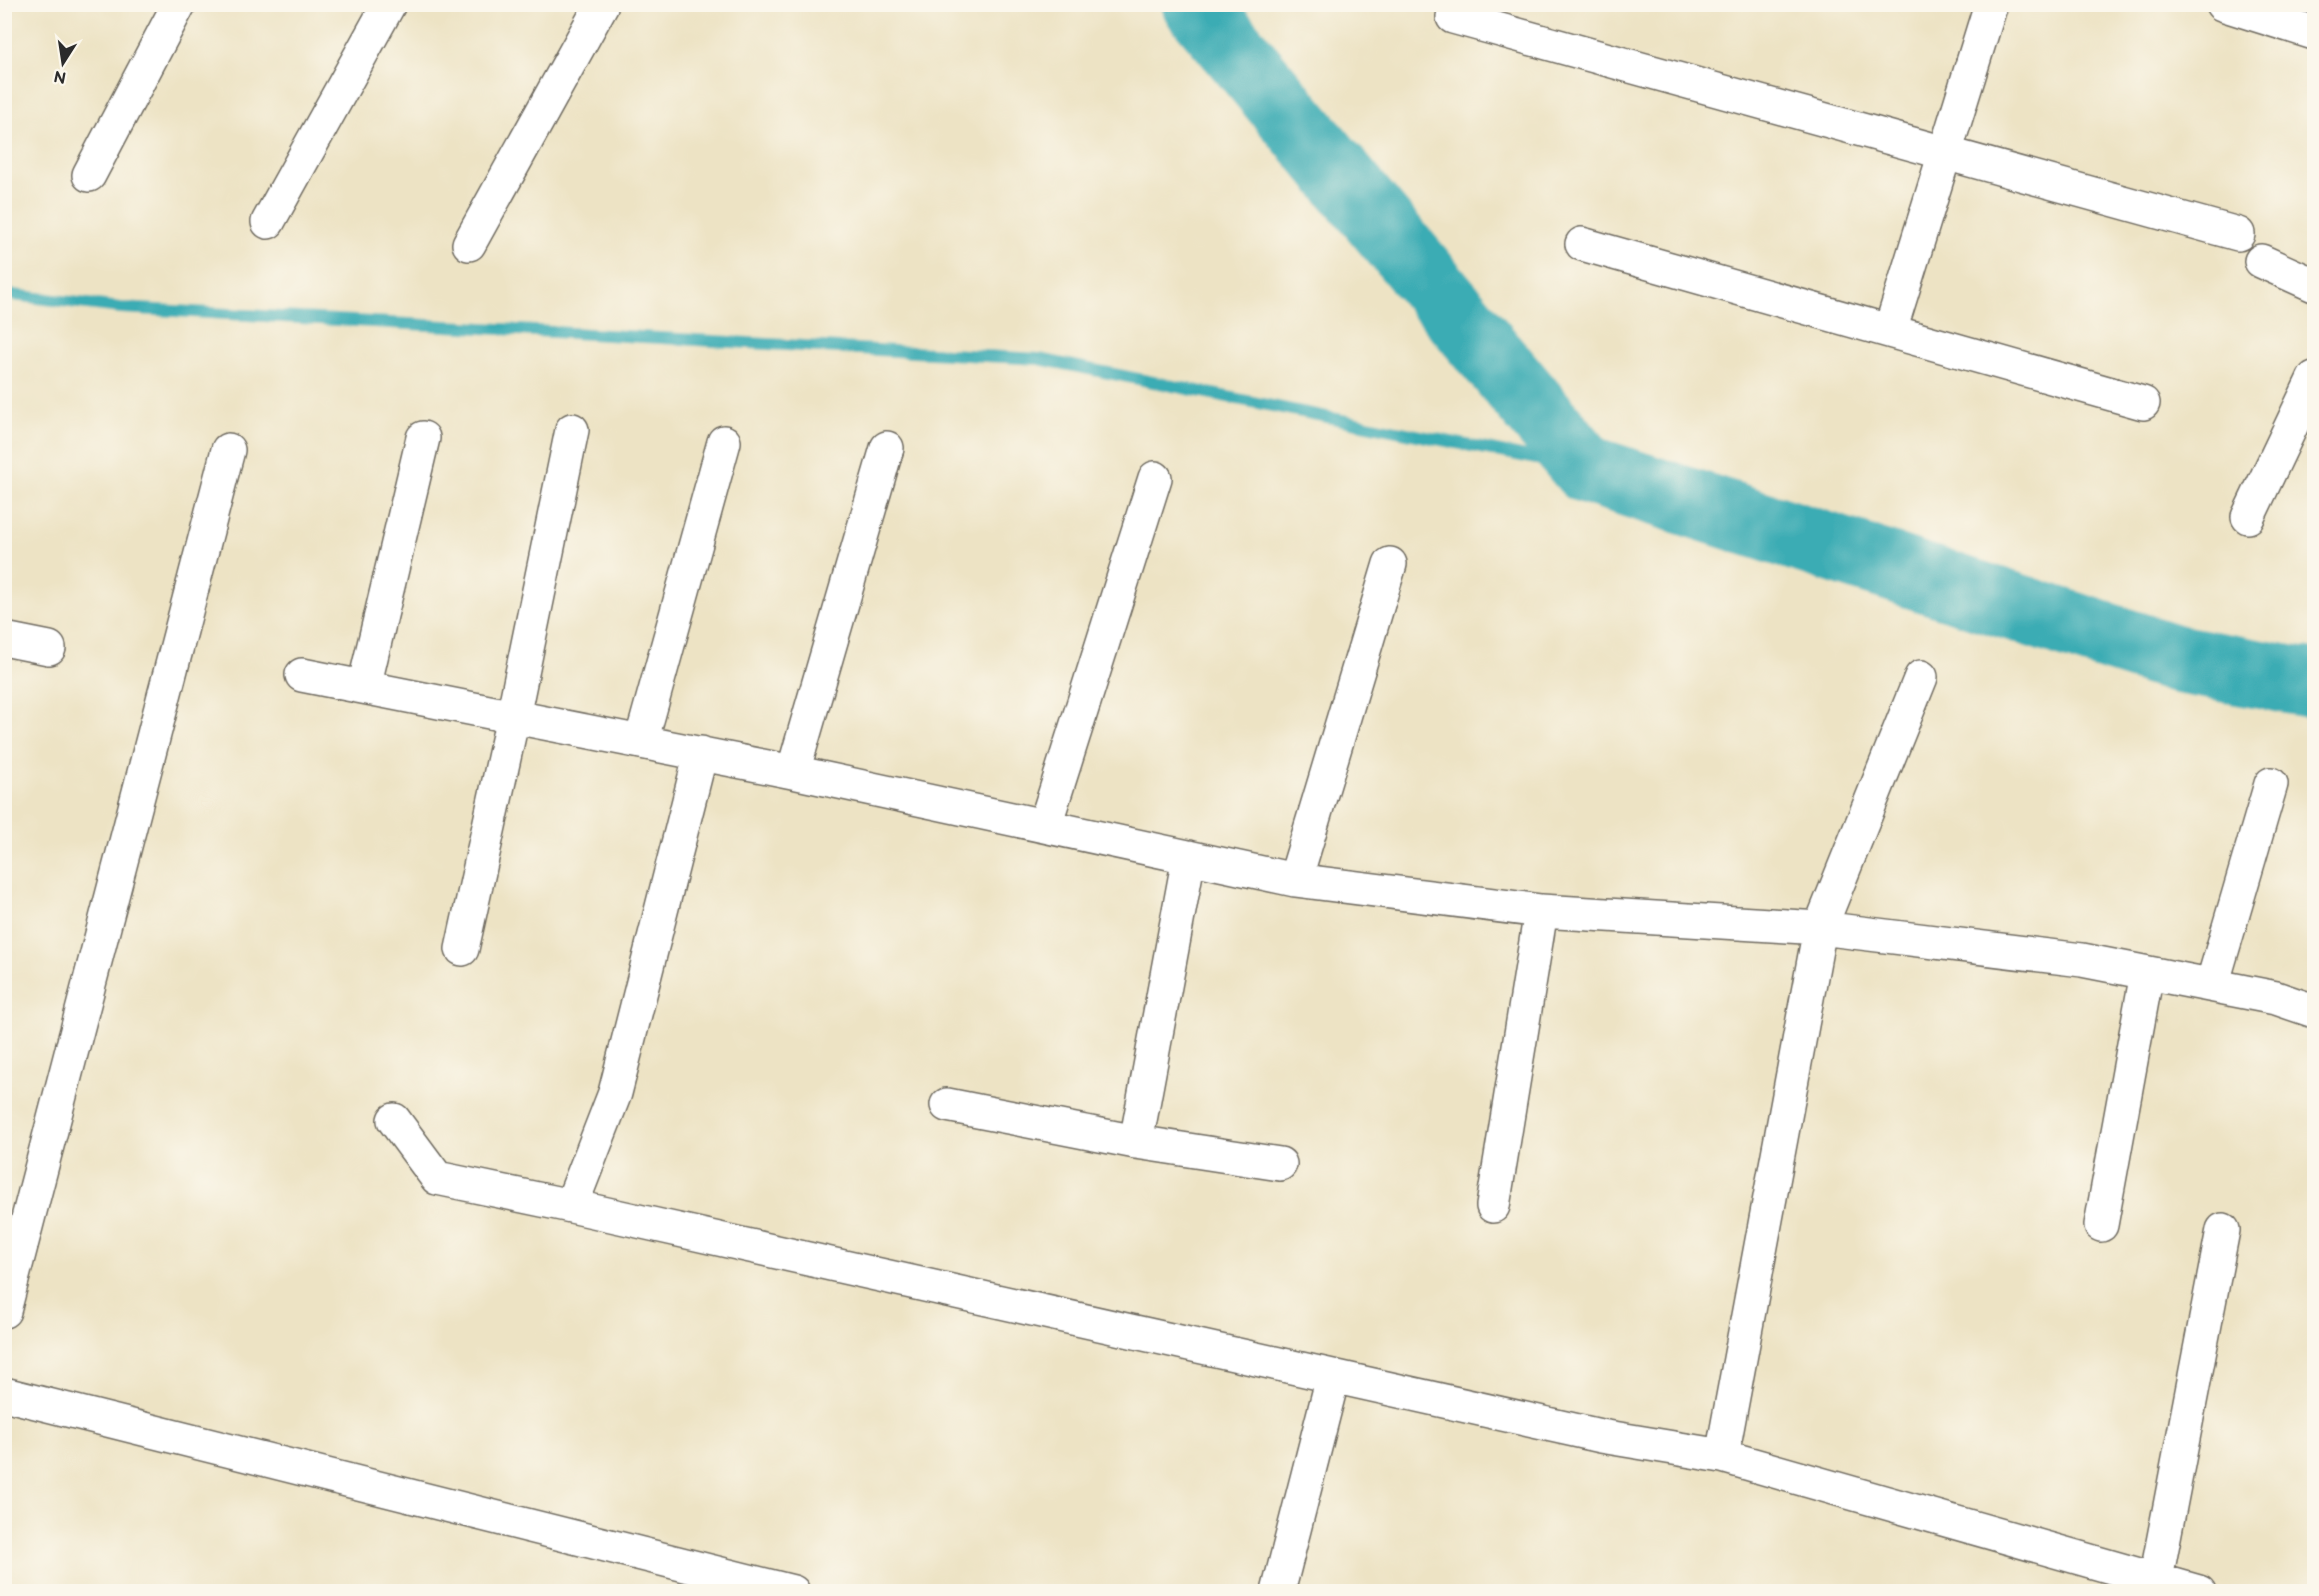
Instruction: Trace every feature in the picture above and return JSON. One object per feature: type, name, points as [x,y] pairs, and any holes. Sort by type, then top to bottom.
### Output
[{"type":"street","points":[[89,175],[179,4]]},
{"type":"street","points":[[268,222],[389,4]]},
{"type":"street","points":[[469,243],[602,4]]},
{"type":"street","points":[[1890,331],[1991,4]]},
{"type":"street","points":[[2222,4],[2314,33]]},
{"type":"street","points":[[1453,17],[2238,234]]},
{"type":"street","points":[[1582,244],[2143,403]]},
{"type":"street","points":[[2261,261],[2314,285]]},
{"type":"street","points":[[2248,517],[2314,378]]},
{"type":"street","points":[[462,949],[572,430]]},
{"type":"street","points":[[364,687],[423,438]]},
{"type":"street","points":[[641,742],[724,442]]},
{"type":"street","points":[[793,772],[887,448]]},
{"type":"street","points":[[4,1311],[228,450]]},
{"type":"street","points":[[1045,825],[1155,478]]},
{"type":"street","points":[[1295,880],[1390,564]]},
{"type":"street","points":[[4,639],[49,648]]},
{"type":"street","points":[[302,675],[701,753],[1295,880],[1541,911],[1820,928],[2082,960],[2276,998],[2314,1011]]},
{"type":"street","points":[[1722,1456],[1820,928],[1921,677]]},
{"type":"street","points":[[571,1206],[615,1093],[701,753]]},
{"type":"street","points":[[2212,985],[2271,784]]},
{"type":"street","points":[[1136,1142],[1189,856]]},
{"type":"street","points":[[1493,1206],[1541,911]]},
{"type":"street","points":[[2101,1225],[2147,973]]},
{"type":"street","points":[[947,1105],[1136,1142],[1280,1164]]},
{"type":"street","points":[[394,1120],[437,1178],[1601,1436],[1722,1456],[2199,1592]]},
{"type":"street","points":[[2156,1579],[2223,1230]]},
{"type":"street","points":[[1278,1592],[1333,1377]]},
{"type":"street","points":[[4,1394],[793,1592]]},
{"type":"waterway","points":[[1196,4],[1586,469],[2176,659],[2314,684]]},
{"type":"waterway","points":[[4,294],[121,308],[1039,359],[1586,469]]}]
